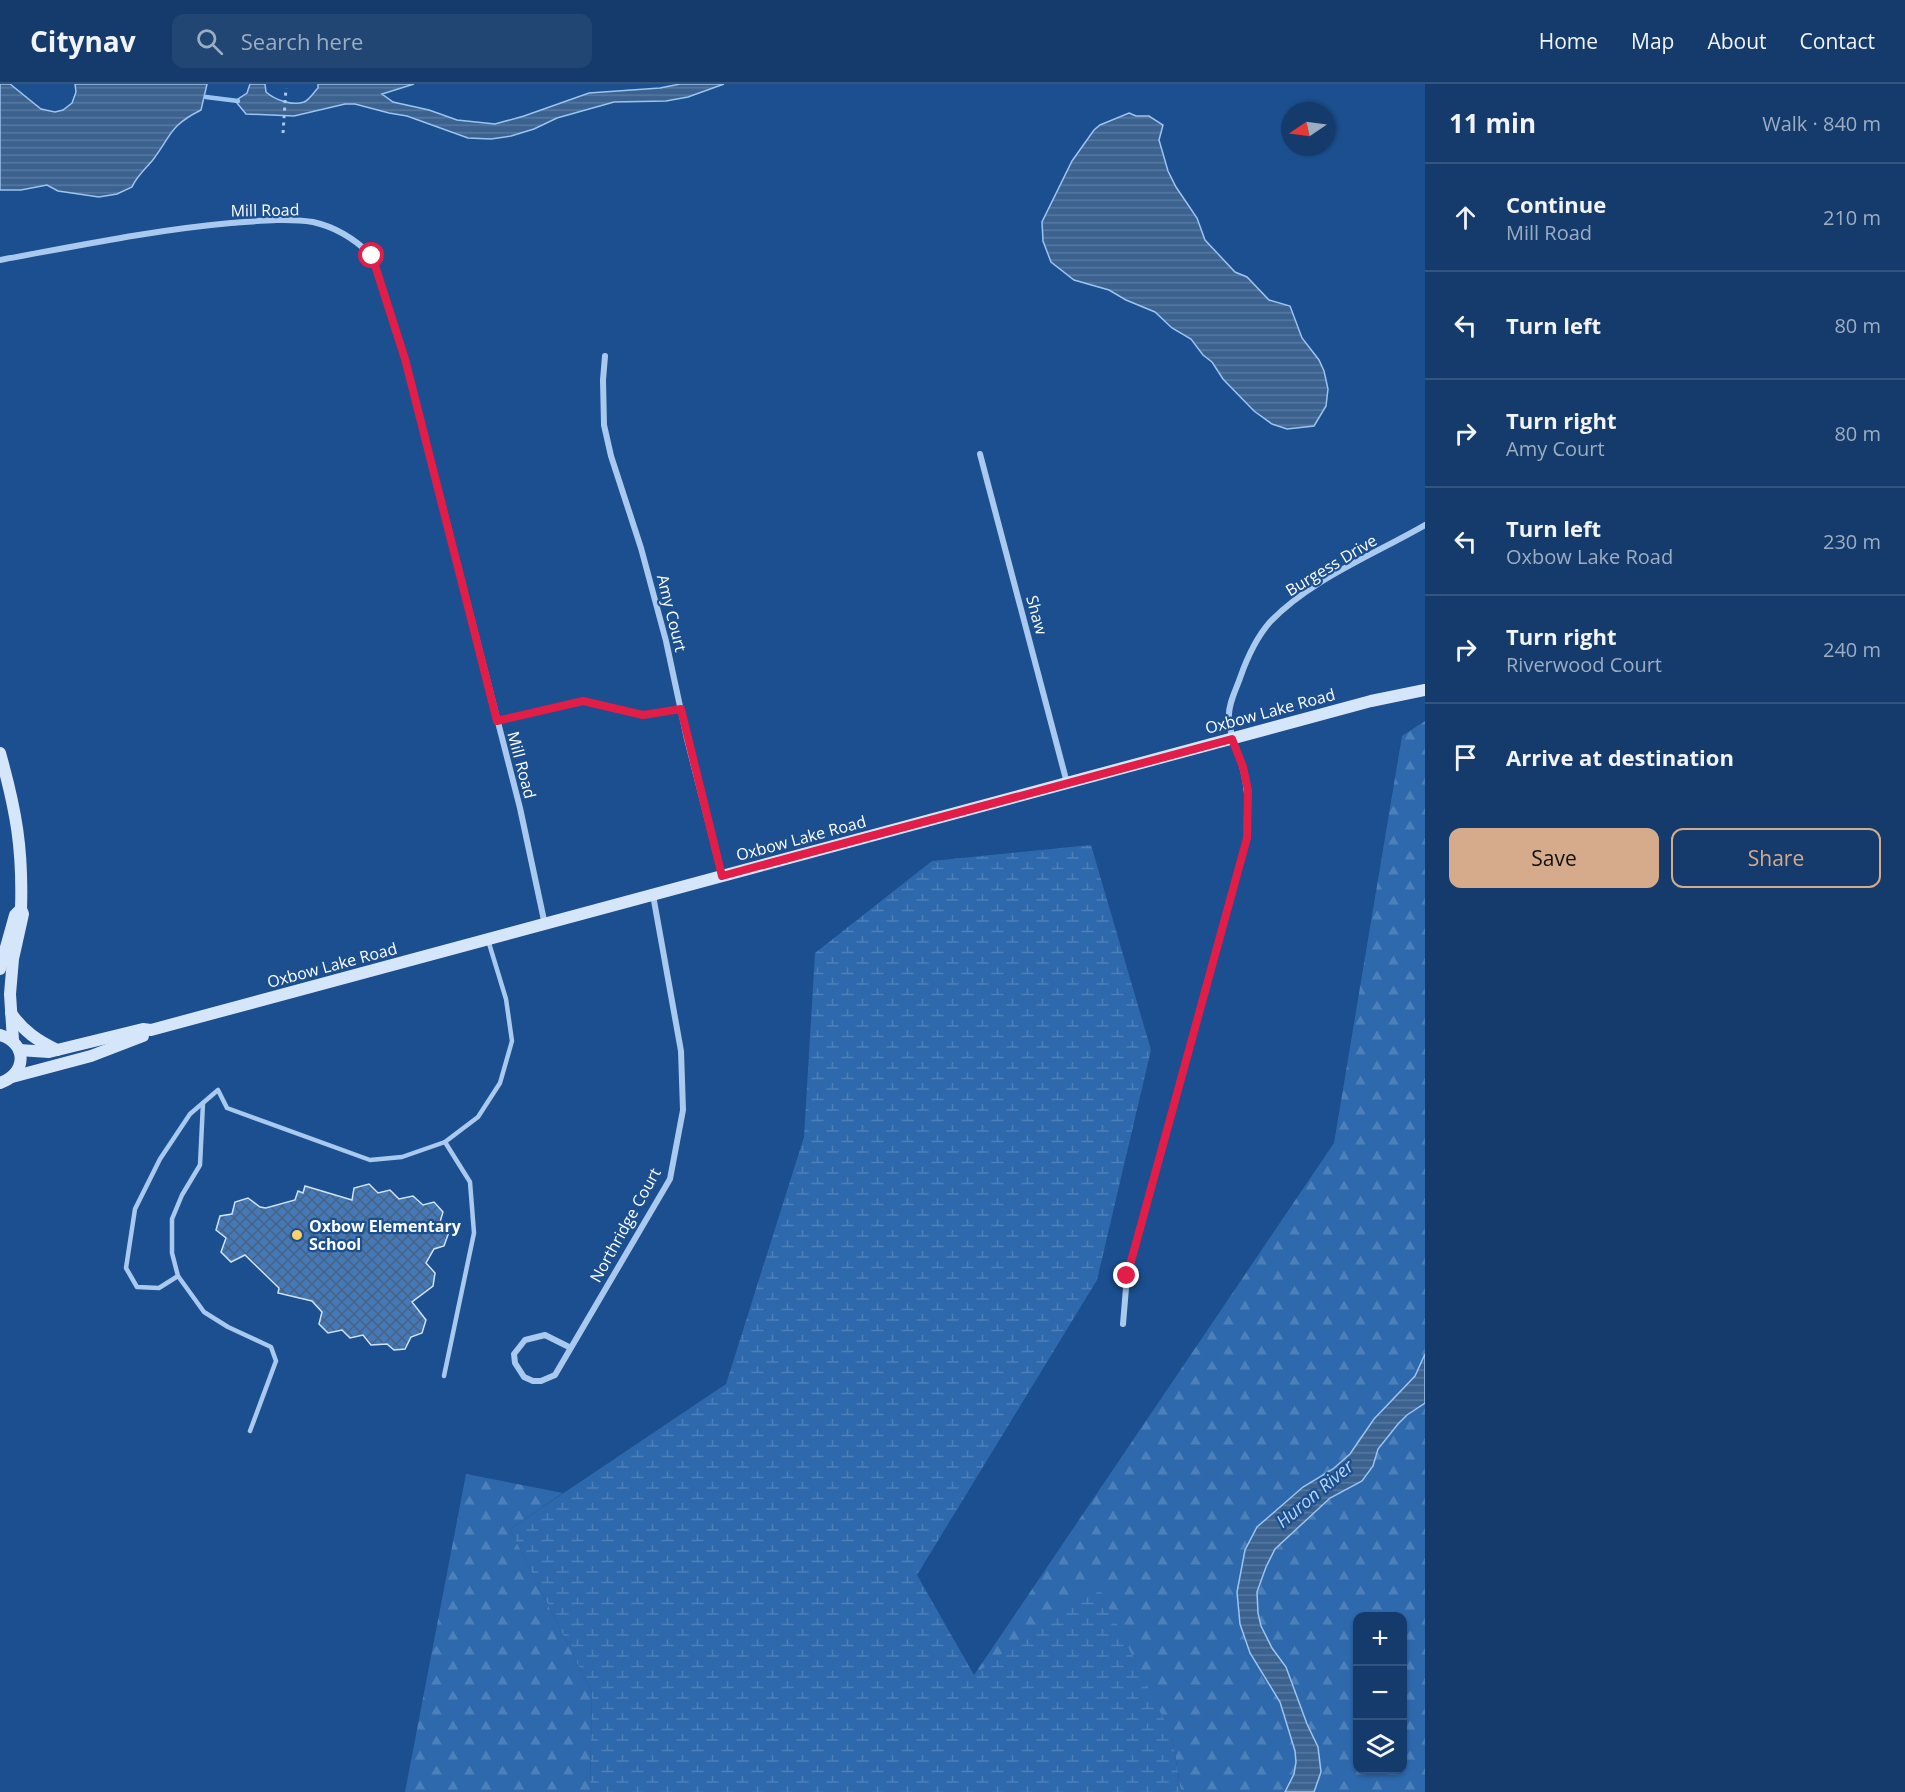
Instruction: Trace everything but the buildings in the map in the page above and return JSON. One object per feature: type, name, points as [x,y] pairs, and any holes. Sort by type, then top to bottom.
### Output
[{"type":"street","name":"Mill Road","points":[[0,260],[186,227],[275,220],[314,222],[340,232],[360,244],[372,256],[405,359],[530,850],[545,925]]},
{"type":"street","name":"Amy Court","points":[[605,356],[604,425],[611,456],[641,548],[666,641],[722,876]]},
{"type":"street","name":"Shaw","points":[[980,454],[1067,784]]},
{"type":"street","name":"Burgess Drive","points":[[1123,1324],[1127,1276],[1247,838],[1248,790],[1243,767],[1232,739],[1228,716],[1250,652],[1269,623],[1294,600],[1325,580],[1425,525]]},
{"type":"street","name":"Oxbow Lake Road","points":[[0,1035],[16,1045],[39,1053],[143,1029],[151,1030],[1371,701],[1425,690]]},
{"type":"street","points":[[0,753],[15,809],[22,870],[22,914],[14,959],[10,1012],[20,1064],[12,1077]]},
{"type":"street","name":"Northridge Court","points":[[571,1348],[545,1335],[525,1340],[514,1354],[515,1363],[524,1377],[533,1381],[542,1381],[555,1375],[571,1348],[670,1179],[683,1110],[681,1051],[652,894]]},
{"type":"street","points":[[0,969],[15,915],[21,909]]},
{"type":"street","points":[[10,1012],[17,1023],[29,1034],[58,1050]]},
{"type":"street","name":"Oxbow Lake Road","points":[[0,1083],[12,1077],[92,1056],[145,1035],[151,1030]]},
{"type":"lane","points":[[497,721],[583,701],[643,715],[681,709]]},
{"type":"lane","points":[[178,1276],[159,1288],[137,1287],[126,1268],[135,1209],[160,1159],[190,1114],[218,1089],[227,1108],[370,1160],[402,1157],[445,1142],[478,1118],[500,1083],[513,1041],[506,999],[488,940]]},
{"type":"lane","points":[[203,1103],[200,1165],[172,1219],[172,1253],[178,1276],[204,1312],[228,1327],[271,1347],[276,1360],[250,1431]]},
{"type":"lane","points":[[444,1376],[474,1233],[470,1182],[445,1142]]},
{"type":"path","points":[[283,132],[286,88]]},
{"type":"green space","points":[[1425,721],[1425,1792],[1181,1792],[1172,1736],[974,1675],[1334,1143],[1402,736]]},
{"type":"green space","points":[[1091,845],[1151,1050],[1097,1280],[917,1575],[974,1675],[1096,1582],[1172,1736],[1181,1792],[590,1792],[592,1693],[510,1529],[726,1384],[804,1137],[815,953],[932,861]]},
{"type":"green space","points":[[466,1474],[563,1493],[510,1529],[592,1693],[590,1792],[405,1792]]},
{"type":"water","points":[[0,84],[10,84],[41,109],[55,112],[63,110],[72,103],[76,92],[75,84],[207,84],[201,110],[177,126],[132,187],[117,194],[99,197],[58,191],[47,185],[21,190],[0,190]]},
{"type":"water","points":[[250,84],[265,84],[266,92],[270,95],[284,102],[294,103],[308,100],[318,88],[318,84],[414,84],[382,94],[393,102],[429,110],[457,120],[495,124],[589,93],[660,88],[680,84],[724,84],[688,97],[666,101],[614,102],[557,118],[534,129],[511,136],[491,139],[468,138],[407,116],[355,104],[345,104],[294,116],[246,114],[237,103],[238,99],[247,93]]},
{"type":"water","points":[[1129,113],[1136,116],[1149,116],[1163,125],[1159,140],[1168,171],[1197,218],[1205,240],[1235,272],[1247,277],[1269,300],[1290,306],[1302,338],[1319,360],[1328,389],[1326,406],[1314,426],[1287,429],[1272,424],[1254,411],[1223,379],[1212,362],[1203,355],[1191,339],[1172,328],[1155,312],[1109,290],[1074,280],[1051,262],[1043,241],[1042,222],[1072,161],[1094,130],[1100,125]]},
{"type":"water","name":"Huron River","points":[[1425,1354],[1425,1403],[1398,1424],[1378,1449],[1373,1466],[1362,1481],[1330,1498],[1275,1549],[1257,1592],[1261,1626],[1272,1648],[1286,1667],[1318,1747],[1321,1772],[1314,1792],[1285,1792],[1294,1774],[1295,1751],[1280,1702],[1250,1653],[1240,1624],[1237,1592],[1245,1550],[1257,1527],[1303,1487],[1333,1469],[1350,1454],[1374,1419],[1415,1376]]},
{"type":"waterway","points":[[206,97],[238,101]]},
{"type":"place","name":"Oxbow Elementary School","points":[[297,1235]]},
{"type":"route","points":[[372,256],[405,359],[497,721],[583,701],[643,715],[681,709],[722,876],[1232,739],[1243,767],[1248,790],[1247,838],[1127,1276]]}]
